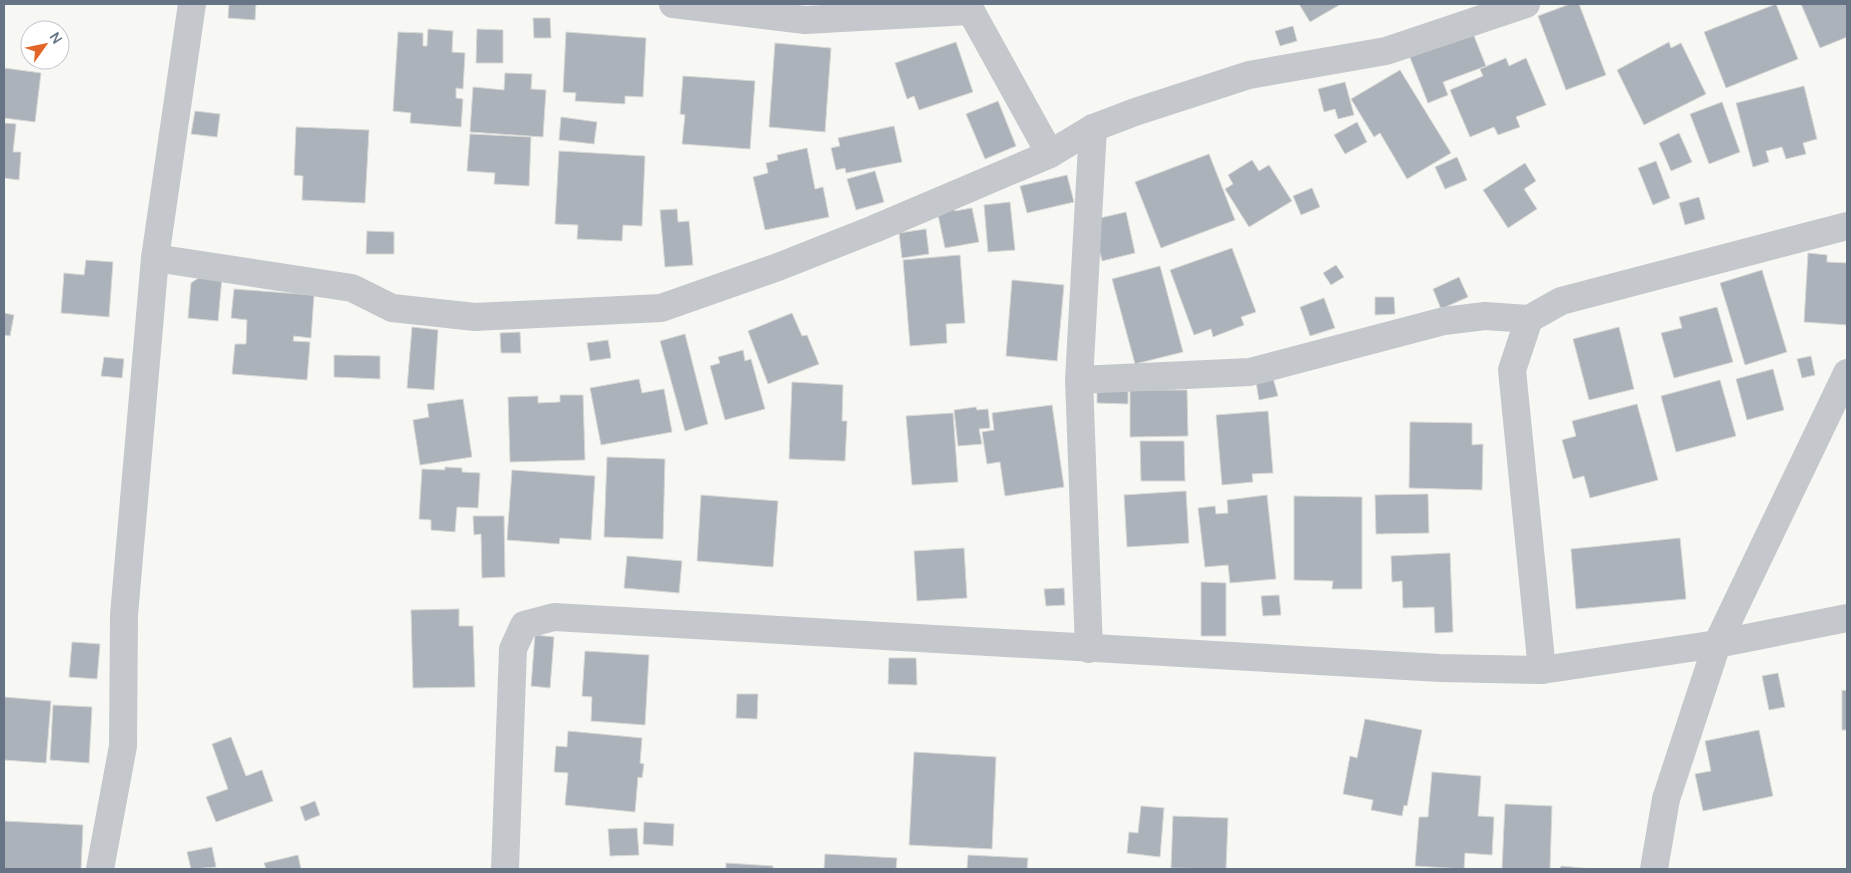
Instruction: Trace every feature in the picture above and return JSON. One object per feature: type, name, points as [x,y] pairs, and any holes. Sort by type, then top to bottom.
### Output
[{"type":"street","points":[[100,869],[123,746],[124,615],[155,258],[192,4]]},
{"type":"street","points":[[673,4],[805,20],[968,7],[1050,154]]},
{"type":"street","points":[[155,258],[352,288],[392,308],[475,317],[661,308],[778,267],[866,233],[1050,154],[1094,128],[1249,75],[1386,51],[1526,4]]},
{"type":"street","points":[[1089,649],[1079,380],[1094,128]]},
{"type":"street","points":[[1079,380],[1250,372],[1444,321],[1485,316],[1529,319],[1561,301],[1847,226]]},
{"type":"street","points":[[1529,319],[1512,370],[1542,670]]},
{"type":"street","points":[[1654,869],[1666,799],[1717,644],[1847,373]]},
{"type":"street","points":[[505,869],[513,650],[524,625],[554,616],[1089,649],[1440,668],[1542,670],[1717,644],[1847,618]]},
{"type":"building","points":[[229,4],[256,4],[255,20],[228,18]]},
{"type":"building","points":[[1299,4],[1341,4],[1310,22]]},
{"type":"building","points":[[1570,4],[1579,4],[1606,75],[1566,90],[1538,16]]},
{"type":"building","points":[[1776,4],[1798,59],[1726,88],[1704,32]]},
{"type":"building","points":[[1801,4],[1847,4],[1847,37],[1820,48]]},
{"type":"building","points":[[533,18],[550,18],[551,38],[534,38]]},
{"type":"building","points":[[1293,26],[1297,41],[1280,46],[1275,31]]},
{"type":"building","points":[[428,29],[453,31],[452,52],[465,53],[463,89],[456,88],[456,98],[463,99],[461,127],[410,123],[411,113],[393,111],[398,32],[423,33],[423,46],[427,46]]},
{"type":"building","points":[[477,29],[503,30],[503,63],[476,63]]},
{"type":"building","points":[[1472,31],[1486,66],[1443,82],[1448,95],[1428,103],[1409,55]]},
{"type":"building","points":[[566,32],[646,38],[643,97],[625,96],[625,104],[575,101],[576,93],[563,92]]},
{"type":"building","points":[[956,42],[973,92],[919,110],[914,96],[907,99],[895,63]]},
{"type":"building","points":[[1669,42],[1671,48],[1681,43],[1706,94],[1644,125],[1617,70]]},
{"type":"building","points":[[775,43],[831,48],[825,132],[769,127]]},
{"type":"building","points":[[1506,58],[1509,66],[1526,58],[1546,105],[1516,117],[1520,127],[1498,135],[1494,127],[1470,137],[1450,90],[1483,76],[1480,69]]},
{"type":"building","points":[[4,68],[41,73],[35,122],[4,118]]},
{"type":"building","points":[[1400,70],[1451,153],[1407,179],[1380,133],[1374,137],[1351,99]]},
{"type":"building","points":[[505,73],[532,74],[531,89],[546,90],[543,137],[470,132],[473,87],[504,90]]},
{"type":"building","points":[[683,76],[755,81],[750,149],[682,144],[685,115],[680,114]]},
{"type":"building","points":[[1345,82],[1354,115],[1338,119],[1335,109],[1324,112],[1318,89]]},
{"type":"building","points":[[1804,86],[1817,139],[1803,143],[1806,154],[1786,159],[1782,147],[1766,151],[1769,162],[1753,167],[1736,103]]},
{"type":"building","points":[[998,101],[1016,146],[985,159],[966,114]]},
{"type":"building","points":[[1722,102],[1740,152],[1709,164],[1690,114]]},
{"type":"building","points":[[195,111],[220,114],[217,137],[191,134]]},
{"type":"building","points":[[561,117],[597,122],[594,144],[559,140]]},
{"type":"building","points":[[1357,122],[1367,142],[1345,154],[1334,135]]},
{"type":"building","points":[[4,123],[16,124],[13,152],[21,152],[19,180],[4,178]]},
{"type":"building","points":[[894,126],[902,162],[846,173],[845,168],[836,170],[831,148],[840,146],[838,138]]},
{"type":"building","points":[[296,127],[369,130],[365,203],[302,200],[303,176],[294,175]]},
{"type":"building","points":[[1679,133],[1692,162],[1671,171],[1659,143]]},
{"type":"building","points":[[470,134],[531,137],[529,186],[494,184],[495,173],[467,171]]},
{"type":"building","points":[[807,148],[815,189],[823,187],[829,217],[765,230],[753,177],[768,173],[766,163],[778,160],[777,155]]},
{"type":"building","points":[[559,151],[645,156],[642,226],[623,225],[622,241],[577,239],[578,225],[555,224]]},
{"type":"building","points":[[1209,154],[1235,220],[1161,248],[1135,182]]},
{"type":"building","points":[[1457,157],[1467,180],[1445,189],[1435,167]]},
{"type":"building","points":[[1252,160],[1259,171],[1269,165],[1292,201],[1249,227],[1225,189],[1233,184],[1228,175]]},
{"type":"building","points":[[1656,161],[1670,198],[1653,205],[1638,168]]},
{"type":"building","points":[[1525,163],[1536,181],[1524,189],[1537,209],[1508,228],[1483,190]]},
{"type":"building","points":[[875,171],[884,202],[856,210],[847,179]]},
{"type":"building","points":[[1067,175],[1074,202],[1027,213],[1020,186]]},
{"type":"building","points":[[1312,188],[1320,207],[1301,215],[1293,196]]},
{"type":"building","points":[[1699,197],[1705,219],[1685,225],[1679,203]]},
{"type":"building","points":[[1010,202],[1015,250],[988,252],[984,205]]},
{"type":"building","points":[[954,207],[955,211],[972,208],[979,242],[945,248],[937,210]]},
{"type":"building","points":[[677,209],[678,222],[689,221],[693,265],[665,267],[660,210]]},
{"type":"building","points":[[1126,212],[1135,253],[1102,261],[1092,220]]},
{"type":"building","points":[[926,229],[929,254],[902,258],[899,233]]},
{"type":"building","points":[[367,231],[394,232],[394,254],[366,254]]},
{"type":"building","points":[[1232,248],[1256,312],[1241,317],[1244,325],[1213,337],[1211,329],[1194,335],[1170,270]]},
{"type":"building","points":[[1808,253],[1827,255],[1827,262],[1847,263],[1847,325],[1804,322]]},
{"type":"building","points":[[960,255],[965,323],[946,324],[947,343],[910,346],[903,260]]},
{"type":"building","points":[[86,260],[113,262],[109,317],[61,313],[64,273],[84,275]]},
{"type":"building","points":[[1336,265],[1344,277],[1331,285],[1323,273]]},
{"type":"building","points":[[1160,266],[1183,352],[1135,364],[1112,279]]},
{"type":"building","points":[[1762,270],[1787,352],[1745,365],[1720,283]]},
{"type":"building","points":[[203,275],[222,277],[218,321],[188,318],[191,283]]},
{"type":"building","points":[[1459,277],[1468,297],[1441,309],[1433,289]]},
{"type":"building","points":[[1012,280],[1064,285],[1057,361],[1006,356]]},
{"type":"building","points":[[234,289],[314,295],[311,338],[294,336],[293,341],[310,342],[307,380],[232,374],[235,344],[246,344],[247,320],[231,318]]},
{"type":"building","points":[[1375,297],[1394,297],[1395,314],[1375,315]]},
{"type":"building","points":[[1324,298],[1335,328],[1310,336],[1300,307]]},
{"type":"building","points":[[1717,307],[1733,362],[1674,378],[1661,333],[1682,328],[1679,317]]},
{"type":"building","points":[[4,313],[14,315],[10,336],[4,335]]},
{"type":"building","points":[[792,313],[802,336],[807,335],[819,364],[768,384],[748,331]]},
{"type":"building","points":[[412,327],[438,330],[434,390],[407,388]]},
{"type":"building","points":[[1619,327],[1634,389],[1589,400],[1573,339]]},
{"type":"building","points":[[520,332],[521,353],[501,353],[500,333]]},
{"type":"building","points":[[685,334],[708,424],[685,431],[660,341]]},
{"type":"building","points":[[608,340],[611,358],[590,361],[587,343]]},
{"type":"building","points":[[743,350],[745,361],[751,359],[765,409],[725,420],[710,366],[720,363],[718,357]]},
{"type":"building","points":[[334,355],[380,356],[380,379],[334,377]]},
{"type":"building","points":[[1811,356],[1815,375],[1802,378],[1797,359]]},
{"type":"building","points":[[104,357],[124,359],[122,378],[101,376]]},
{"type":"building","points":[[1773,369],[1784,410],[1747,420],[1736,379]]},
{"type":"building","points":[[1273,378],[1278,396],[1259,400],[1256,382]]},
{"type":"building","points":[[639,379],[642,393],[664,389],[672,432],[601,445],[590,388]]},
{"type":"building","points":[[1720,380],[1736,436],[1676,452],[1661,396]]},
{"type":"building","points":[[792,382],[843,385],[842,421],[847,421],[845,461],[789,459]]},
{"type":"building","points":[[1097,386],[1128,388],[1128,404],[1097,403]]},
{"type":"building","points":[[1130,390],[1187,390],[1188,436],[1130,437]]},
{"type":"building","points":[[560,395],[583,395],[585,460],[510,462],[508,397],[538,396],[538,403],[560,402]]},
{"type":"building","points":[[463,399],[472,457],[420,465],[413,420],[429,417],[427,404]]},
{"type":"building","points":[[1637,404],[1658,480],[1590,498],[1584,476],[1573,479],[1562,440],[1576,436],[1572,421]]},
{"type":"building","points":[[1052,405],[1064,487],[1005,496],[1000,462],[987,464],[982,432],[994,430],[992,413]]},
{"type":"building","points":[[976,407],[977,410],[988,409],[990,428],[979,429],[982,444],[958,446],[954,410]]},
{"type":"building","points":[[1268,411],[1273,473],[1252,474],[1253,482],[1222,485],[1216,415]]},
{"type":"building","points":[[953,413],[958,482],[912,485],[906,416]]},
{"type":"building","points":[[1410,422],[1472,423],[1472,445],[1483,444],[1482,490],[1409,488]]},
{"type":"building","points":[[1140,441],[1184,441],[1185,481],[1141,481]]},
{"type":"building","points":[[607,457],[665,459],[663,539],[604,537]]},
{"type":"building","points":[[445,467],[462,468],[462,472],[480,473],[478,508],[457,507],[455,532],[431,530],[431,520],[419,519],[422,469],[445,470]]},
{"type":"building","points":[[512,470],[595,476],[591,540],[560,538],[559,544],[507,540]]},
{"type":"building","points":[[1186,491],[1189,543],[1127,547],[1124,495]]},
{"type":"building","points":[[1428,494],[1429,533],[1376,534],[1375,495]]},
{"type":"building","points":[[701,495],[778,501],[773,567],[697,561]]},
{"type":"building","points":[[1267,495],[1276,579],[1230,583],[1228,565],[1205,567],[1198,508],[1215,506],[1216,514],[1228,513],[1227,500]]},
{"type":"building","points":[[1294,496],[1362,497],[1362,589],[1332,589],[1333,581],[1294,580]]},
{"type":"building","points":[[473,516],[504,516],[505,577],[482,578],[481,534],[474,535]]},
{"type":"building","points":[[1680,538],[1686,599],[1576,609],[1571,549]]},
{"type":"building","points":[[964,548],[967,598],[917,601],[914,551]]},
{"type":"building","points":[[1450,553],[1453,632],[1435,633],[1434,607],[1403,608],[1402,581],[1392,582],[1391,556]]},
{"type":"building","points":[[627,556],[682,561],[679,593],[624,588]]},
{"type":"building","points":[[1201,582],[1226,583],[1226,636],[1201,636]]},
{"type":"building","points":[[1064,588],[1065,605],[1046,606],[1044,589]]},
{"type":"building","points":[[1279,595],[1281,615],[1263,616],[1261,596]]},
{"type":"building","points":[[459,609],[459,626],[473,626],[475,687],[413,688],[411,610]]},
{"type":"building","points":[[535,635],[554,637],[550,688],[531,686]]},
{"type":"building","points":[[72,642],[100,644],[97,679],[69,677]]},
{"type":"building","points":[[585,651],[649,655],[645,725],[591,721],[592,697],[582,696]]},
{"type":"building","points":[[889,658],[916,658],[917,685],[888,684]]},
{"type":"building","points":[[1778,673],[1785,707],[1769,710],[1762,676]]},
{"type":"building","points":[[1842,690],[1847,691],[1847,730],[1842,730]]},
{"type":"building","points":[[737,694],[758,694],[757,719],[736,718]]},
{"type":"building","points":[[4,697],[51,701],[46,763],[4,760]]},
{"type":"building","points":[[53,705],[92,707],[89,763],[50,760]]},
{"type":"building","points":[[1365,719],[1422,730],[1407,806],[1404,805],[1402,816],[1371,810],[1373,800],[1343,794],[1350,756],[1357,758]]},
{"type":"building","points":[[1759,730],[1773,796],[1703,811],[1695,774],[1711,771],[1705,741]]},
{"type":"building","points":[[568,731],[642,738],[640,763],[644,764],[642,778],[638,777],[635,812],[565,805],[568,773],[554,772],[556,746],[567,747]]},
{"type":"building","points":[[231,737],[246,776],[262,770],[273,801],[216,822],[206,797],[228,789],[212,744]]},
{"type":"building","points":[[914,752],[996,757],[992,849],[909,845]]},
{"type":"building","points":[[1432,772],[1481,776],[1478,816],[1494,817],[1492,855],[1465,853],[1464,869],[1415,866],[1419,817],[1428,817]]},
{"type":"building","points":[[315,801],[320,815],[305,821],[300,807]]},
{"type":"building","points":[[1505,804],[1552,806],[1550,869],[1502,869]]},
{"type":"building","points":[[1141,806],[1164,808],[1160,857],[1127,853],[1129,832],[1138,833]]},
{"type":"building","points":[[1173,816],[1228,818],[1226,869],[1171,868]]},
{"type":"building","points":[[4,821],[83,825],[81,869],[4,869]]},
{"type":"building","points":[[644,822],[674,824],[673,846],[643,844]]},
{"type":"building","points":[[637,828],[639,855],[610,856],[608,829]]},
{"type":"building","points":[[212,847],[216,867],[191,869],[187,852]]},
{"type":"building","points":[[825,854],[897,858],[896,869],[824,869]]},
{"type":"building","points":[[298,855],[301,869],[266,869],[264,863]]},
{"type":"building","points":[[968,855],[1028,858],[1027,869],[967,869]]},
{"type":"building","points":[[726,863],[773,866],[773,869],[726,869]]},
{"type":"building","points":[[1561,866],[1592,869],[1560,869]]}]
